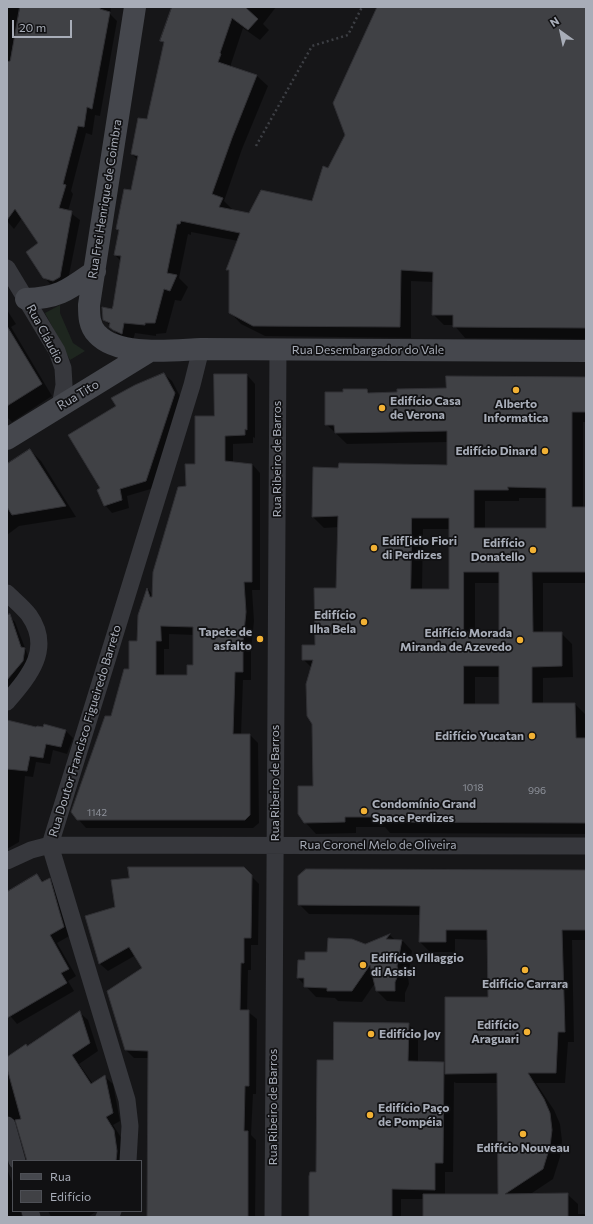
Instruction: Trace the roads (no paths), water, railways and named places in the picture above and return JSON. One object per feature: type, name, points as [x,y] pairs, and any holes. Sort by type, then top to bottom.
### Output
[{"type":"main road","name":"Rua Frei Henrique de Coimbra","points":[[135,7],[94,271],[89,314],[91,324],[97,334],[106,341],[122,346],[150,351]]},
{"type":"main road","points":[[26,299],[44,298],[60,294],[94,271]]},
{"type":"main road","name":"Rua Desembargador do Vale","points":[[150,351],[201,349],[586,351]]},
{"type":"main road","name":"Rua Tito","points":[[7,439],[150,351]]},
{"type":"street","name":"Rua Cláudio","points":[[7,268],[57,352],[63,368],[64,385],[60,406]]},
{"type":"street","name":"Rua Doutor Francisco Figueiredo Barreto","points":[[128,1160],[130,1126],[127,1100],[50,845],[192,385],[201,349]]},
{"type":"street","name":"Rua Ribeiro de Barros","points":[[273,1217],[278,349]]},
{"type":"street","points":[[7,593],[28,614],[37,630],[40,645],[36,660],[26,680],[7,702]]},
{"type":"street","name":"Rua Coronel Melo de Oliveira","points":[[7,861],[31,850],[50,845],[586,846]]},
{"type":"street","points":[[7,1125],[17,1160]]},
{"type":"place","name":"Alberto Informatica","points":[[516,390]]},
{"type":"place","name":"Edifício Casa de Verona","points":[[382,408]]},
{"type":"place","name":"Edifício Dinard","points":[[545,451]]},
{"type":"place","name":"Edif[icio Fiori di Perdizes","points":[[374,548]]},
{"type":"place","name":"Edifício Donatello","points":[[533,550]]},
{"type":"place","name":"Edifício Ilha Bela","points":[[364,622]]},
{"type":"place","name":"Tapete de asfalto","points":[[260,639]]},
{"type":"place","name":"Edifício Morada Miranda de Azevedo","points":[[520,640]]},
{"type":"place","name":"Edifício Yucatan","points":[[532,736]]},
{"type":"place","name":"Condomínio Grand Space Perdizes","points":[[364,811]]},
{"type":"place","name":"Edifício Villaggio di Assisi","points":[[363,965]]},
{"type":"place","name":"Edifício Carrara","points":[[525,970]]},
{"type":"place","name":"Edifício Araguari","points":[[527,1032]]},
{"type":"place","name":"Edifício Joy","points":[[371,1034]]},
{"type":"place","name":"Edifício Paço de Pompéia","points":[[370,1115]]},
{"type":"place","name":"Edifício Nouveau","points":[[523,1134]]}]
